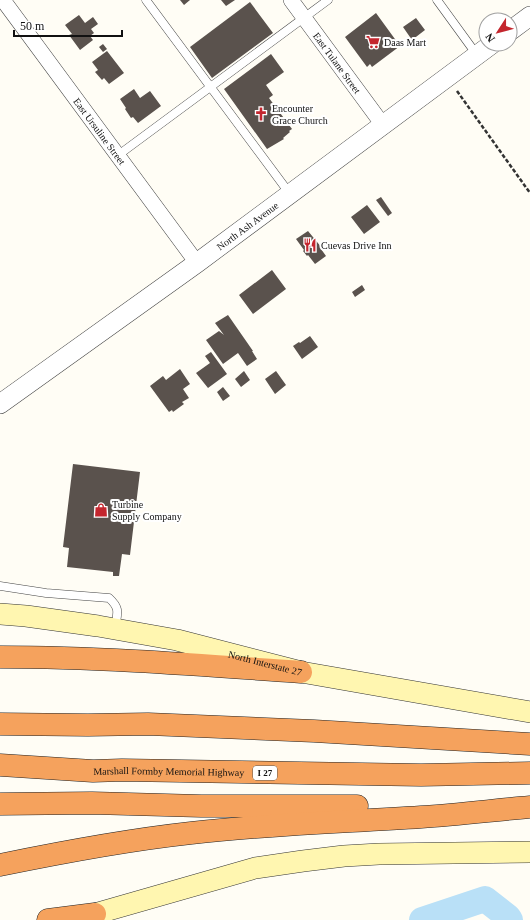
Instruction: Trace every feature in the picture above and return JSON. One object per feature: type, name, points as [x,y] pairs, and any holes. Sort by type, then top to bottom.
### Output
[{"type":"highway","points":[[0,657],[95,659],[196,664],[301,672]]},
{"type":"highway","points":[[0,724],[148,724],[314,731],[530,744]]},
{"type":"highway","name":"Marshall Formby Memorial Highway","points":[[0,765],[93,771],[122,770],[413,774],[530,773]]},
{"type":"highway","points":[[0,804],[92,803],[201,806],[530,806]]},
{"type":"highway","points":[[0,865],[124,841],[192,832],[263,826],[422,817],[530,806]]},
{"type":"highway","points":[[48,920],[85,917]]},
{"type":"main road","name":"North Interstate 27","points":[[0,614],[26,616],[177,640],[301,672],[530,712]]},
{"type":"main road","points":[[85,917],[255,868],[344,856],[379,854],[530,852]]},
{"type":"street","name":"East Ursuline Street","points":[[3,0],[197,264]]},
{"type":"street","name":"East Tulane Street","points":[[291,0],[383,125]]},
{"type":"street","points":[[518,25],[530,16]]},
{"type":"street","name":"North Ash Avenue","points":[[0,404],[197,264],[481,52]]},
{"type":"lane","points":[[146,0],[290,194]]},
{"type":"lane","points":[[117,156],[328,0]]},
{"type":"lane","points":[[436,0],[477,55]]},
{"type":"lane","points":[[0,586],[46,593],[109,598],[116,604],[118,611],[115,630]]},
{"type":"path","points":[[448,77],[530,193]]},
{"type":"building","points":[[180,0],[190,0],[184,5]]},
{"type":"building","points":[[221,0],[235,0],[226,6]]},
{"type":"building","points":[[250,2],[273,33],[212,78],[190,47]]},
{"type":"building","name":"Daas Mart","points":[[376,13],[400,46],[372,67],[370,64],[367,67],[345,37]]},
{"type":"building","points":[[79,15],[85,23],[93,17],[98,24],[91,29],[94,33],[90,36],[93,40],[80,50],[69,35],[72,34],[65,25]]},
{"type":"building","points":[[416,18],[425,30],[412,40],[403,27]]},
{"type":"building","points":[[103,44],[107,49],[103,52],[99,47]]},
{"type":"building","points":[[107,51],[124,73],[109,84],[104,78],[102,80],[95,72],[98,70],[92,62]]},
{"type":"building","name":"Encounter Grace Church","points":[[271,54],[284,72],[266,85],[273,95],[269,98],[292,129],[283,138],[284,139],[267,149],[224,89]]},
{"type":"building","points":[[134,89],[140,98],[150,91],[161,106],[138,123],[133,117],[131,118],[120,99]]},
{"type":"building","points":[[381,197],[392,213],[388,216],[376,200]]},
{"type":"building","points":[[367,205],[380,222],[364,234],[351,217]]},
{"type":"building","name":"Cuevas Drive Inn","points":[[308,231],[322,248],[321,249],[326,256],[315,264],[303,251],[304,250],[296,239]]},
{"type":"building","points":[[272,270],[286,289],[253,314],[239,295]]},
{"type":"building","points":[[362,285],[365,290],[355,297],[352,292]]},
{"type":"building","points":[[228,315],[257,359],[247,366],[238,353],[223,364],[206,340],[219,331],[224,335],[215,323]]},
{"type":"building","points":[[310,336],[318,347],[302,359],[293,346]]},
{"type":"building","points":[[211,352],[227,374],[208,388],[196,373],[210,363],[205,356]]},
{"type":"building","points":[[180,369],[190,384],[183,389],[189,398],[182,402],[184,404],[173,412],[172,410],[169,412],[150,386],[163,376],[166,380]]},
{"type":"building","points":[[244,371],[250,380],[241,387],[235,379]]},
{"type":"building","points":[[276,371],[286,385],[275,394],[265,379]]},
{"type":"building","points":[[223,387],[230,396],[223,401],[217,392]]},
{"type":"building","name":"Turbine Supply Company","points":[[73,464],[140,472],[130,555],[122,554],[119,576],[113,576],[113,572],[67,567],[69,548],[63,547]]},
{"type":"waterway","points":[[422,920],[485,899],[510,920]]},
{"type":"place","name":"Daas Mart","points":[[373,42]]},
{"type":"place","name":"Encounter Grace Church","points":[[261,114]]},
{"type":"place","name":"Cuevas Drive Inn","points":[[310,245]]},
{"type":"place","name":"Turbine Supply Company","points":[[101,510]]}]
